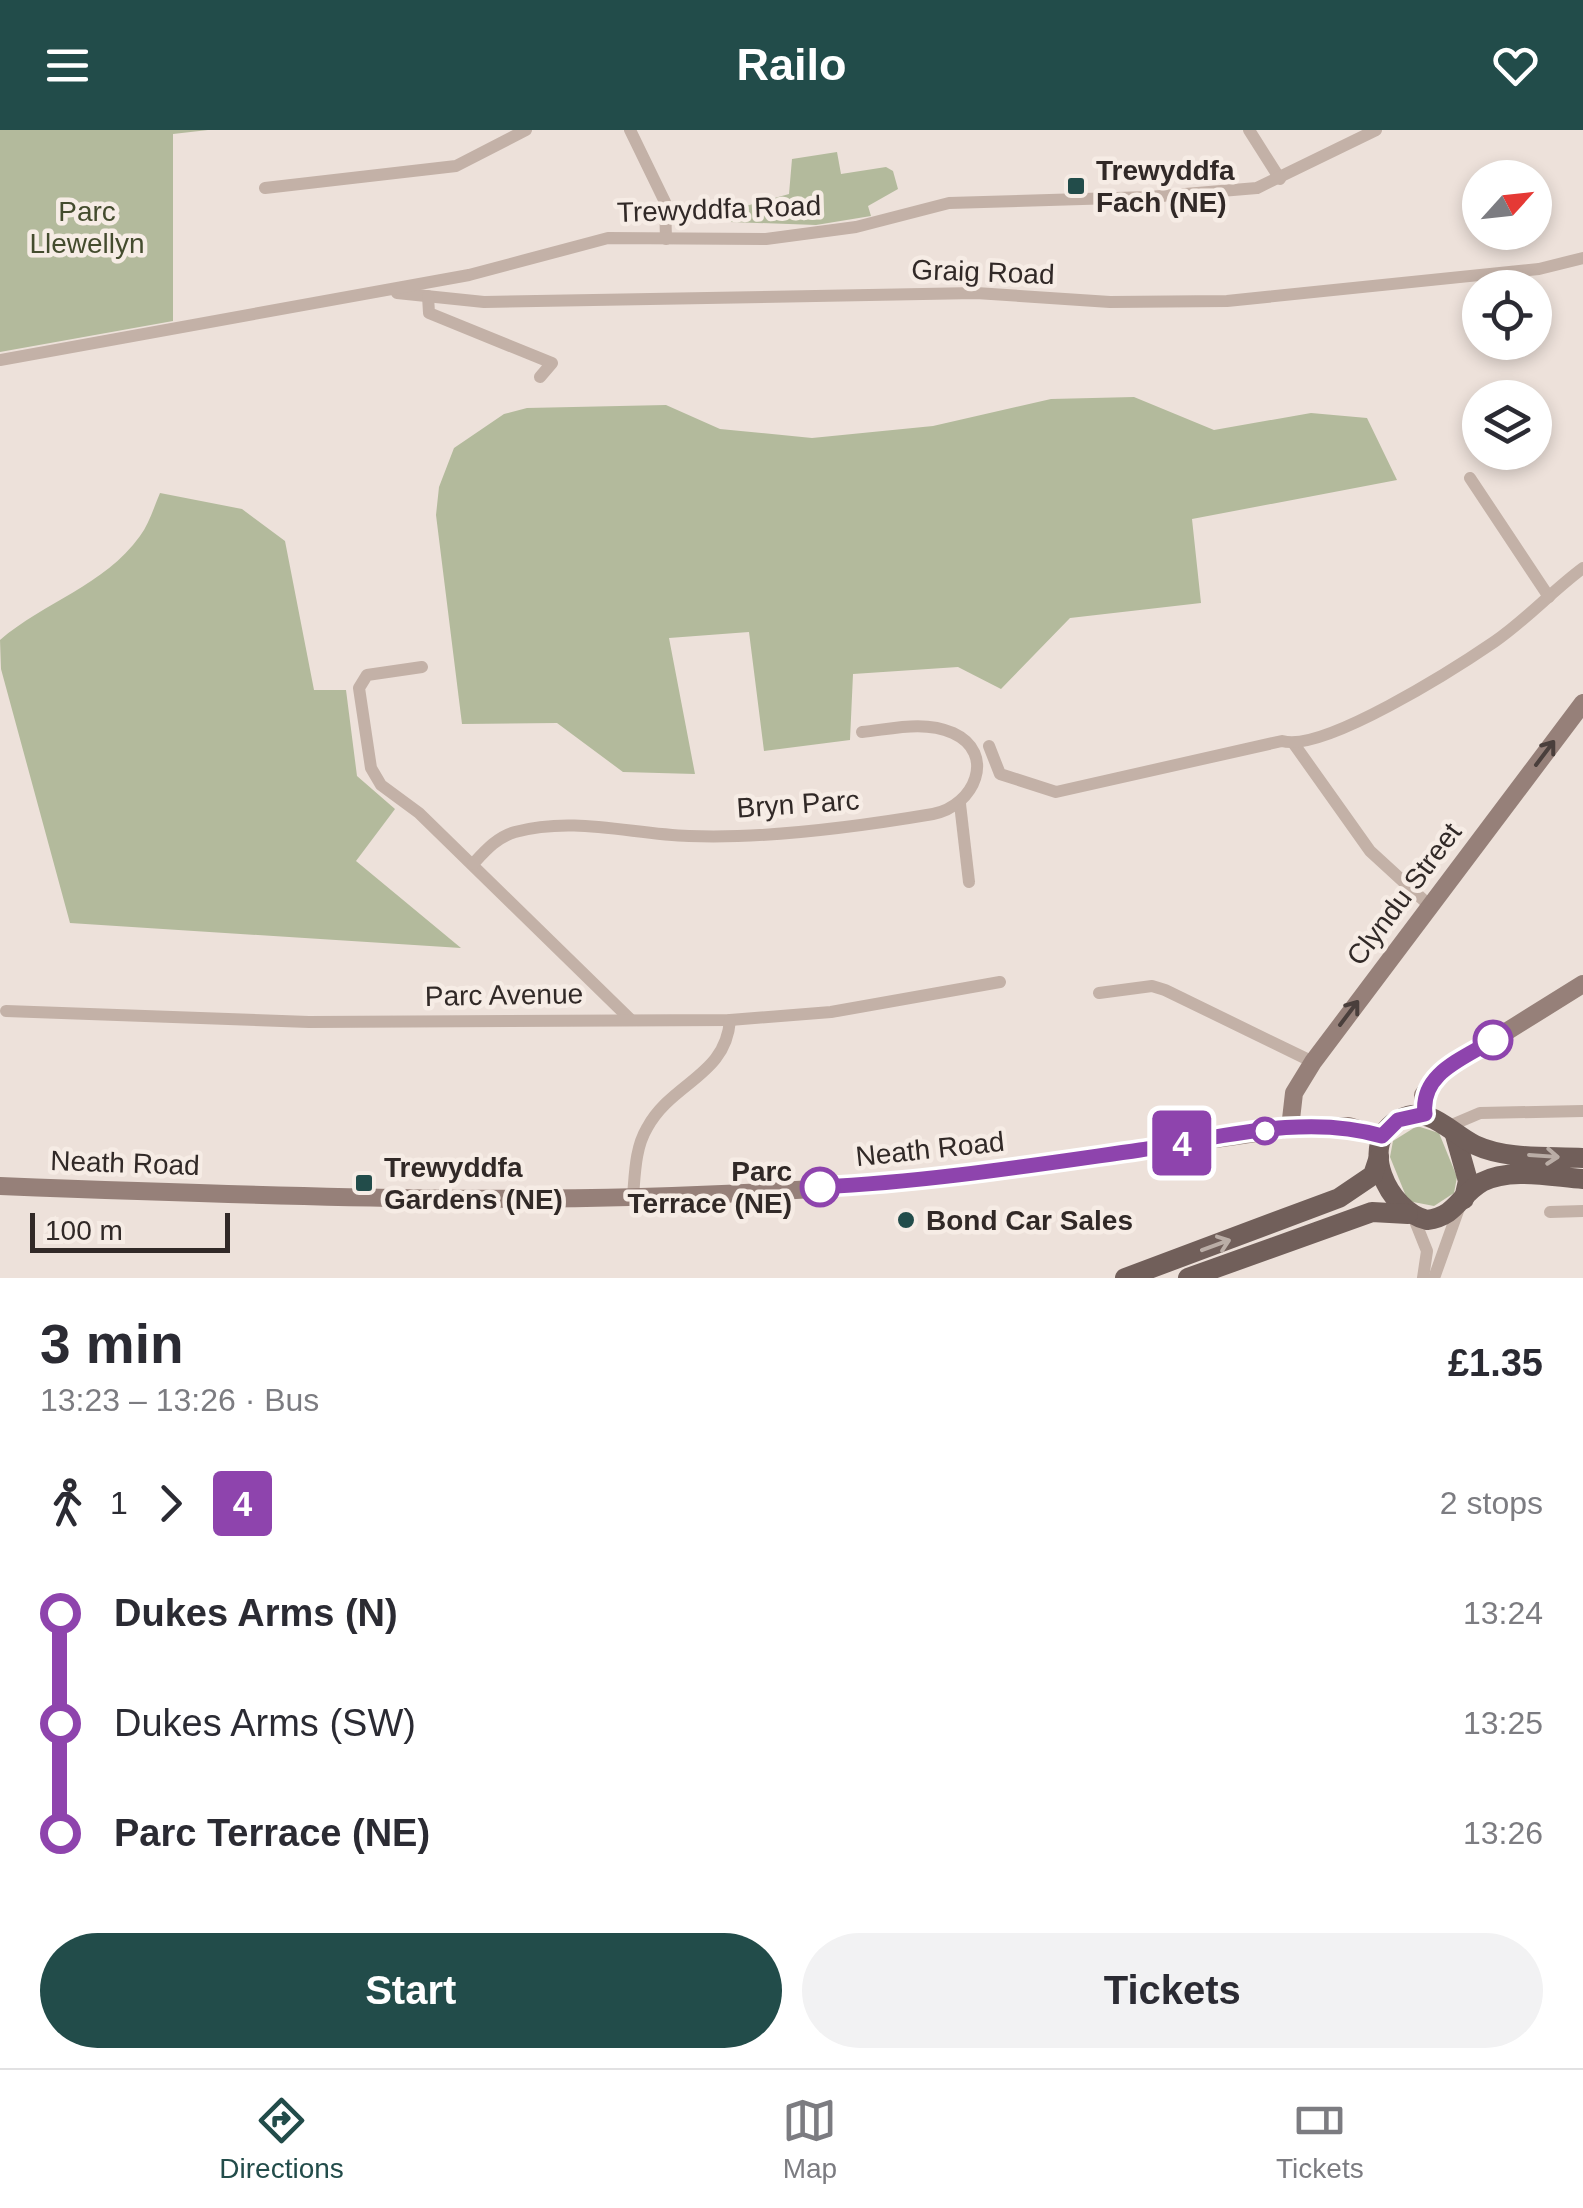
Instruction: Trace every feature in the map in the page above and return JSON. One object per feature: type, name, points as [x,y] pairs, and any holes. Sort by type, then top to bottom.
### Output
[{"type":"main road","name":"Clyndu Street","points":[[1290,1128],[1294,1093],[1313,1062],[1583,703]]},
{"type":"main road","points":[[1425,1114],[1423,1095],[1440,1073],[1583,984]]},
{"type":"main road","points":[[1125,1278],[1339,1198],[1373,1175],[1381,1146],[1398,1120],[1425,1114],[1480,1148],[1506,1154],[1583,1158]]},
{"type":"main road","name":"Neath Road","points":[[0,1186],[285,1197],[632,1196],[855,1186],[1290,1128],[1349,1126],[1381,1146]]},
{"type":"main road","points":[[1451,1131],[1468,1181],[1461,1203]]},
{"type":"main road","points":[[1381,1146],[1388,1188],[1410,1215]]},
{"type":"main road","points":[[1188,1278],[1372,1212],[1437,1219],[1461,1203],[1477,1184],[1494,1176],[1583,1179]]},
{"type":"street","points":[[265,188],[456,166],[526,130]]},
{"type":"street","points":[[630,130],[665,202],[666,239]]},
{"type":"street","points":[[1249,130],[1280,180]]},
{"type":"street","name":"Trewyddfa Road","points":[[0,360],[469,275],[608,238],[766,238],[856,227],[949,202],[1149,197],[1256,188],[1280,180],[1376,130]]},
{"type":"street","name":"Graig Road","points":[[380,292],[554,302],[976,292],[1110,302],[1243,300],[1539,269],[1583,258]]},
{"type":"street","points":[[428,296],[429,313],[552,363],[540,377]]},
{"type":"street","points":[[1470,478],[1549,597]]},
{"type":"street","points":[[989,746],[1000,774],[1056,792],[1282,741],[1314,741],[1405,696],[1496,640],[1583,568]]},
{"type":"street","points":[[422,668],[366,675],[359,688],[371,768],[381,786],[473,864],[630,1019]]},
{"type":"street","points":[[862,732],[934,726],[958,734],[976,766],[976,784],[960,804],[969,882]]},
{"type":"street","points":[[1294,744],[1370,851],[1430,906]]},
{"type":"street","name":"Bryn Parc","points":[[473,864],[511,833],[550,825],[590,824],[694,836],[877,824],[942,812],[960,804]]},
{"type":"street","name":"Parc Avenue","points":[[6,1011],[309,1022],[730,1020],[832,1012],[1000,982]]},
{"type":"street","points":[[1099,993],[1152,986],[1166,990],[1313,1062]]},
{"type":"street","points":[[632,1196],[638,1149],[647,1127],[664,1104],[724,1052],[730,1020]]},
{"type":"street","points":[[1451,1131],[1480,1114],[1583,1111]]},
{"type":"street","points":[[1434,1278],[1461,1203]]},
{"type":"street","points":[[1550,1212],[1583,1211]]},
{"type":"street","points":[[1410,1215],[1426,1251],[1423,1278]]},
{"type":"green space","name":"Parc Llewellyn","points":[[0,130],[208,130],[173,134],[173,321],[0,352]]},
{"type":"green space","points":[[837,152],[841,174],[886,167],[893,171],[898,189],[868,206],[871,216],[816,225],[730,222],[731,210],[789,194],[792,159]]},
{"type":"green space","points":[[1134,397],[1214,430],[1311,413],[1367,418],[1397,480],[1192,519],[1201,603],[1070,618],[1001,689],[958,667],[853,674],[850,740],[764,751],[749,632],[669,638],[695,774],[623,772],[557,723],[462,724],[436,515],[439,487],[454,448],[504,414],[527,408],[666,405],[720,429],[812,438],[933,426],[1051,399]]},
{"type":"green space","points":[[160,493],[242,509],[285,541],[314,690],[346,690],[357,776],[395,809],[356,861],[461,948],[70,923],[1,669],[0,640],[109,568],[143,531]]},
{"type":"green space","points":[[1417,1126],[1439,1133],[1457,1177],[1454,1193],[1434,1206],[1408,1201],[1390,1157],[1393,1141]]},
{"type":"bus line","name":"4","points":[[820,1187],[1020,1167],[1290,1128],[1349,1126],[1382,1136],[1398,1120],[1425,1114],[1423,1095],[1429,1083],[1493,1040]]},
{"type":"place","name":"Trewyddfa Fach (NE)","points":[[1076,186]]},
{"type":"place","name":"Trewyddfa Gardens (NE)","points":[[364,1183]]},
{"type":"place","name":"Parc Terrace (NE)","points":[[820,1187]]},
{"type":"place","name":"Bond Car Sales","points":[[906,1220]]}]
